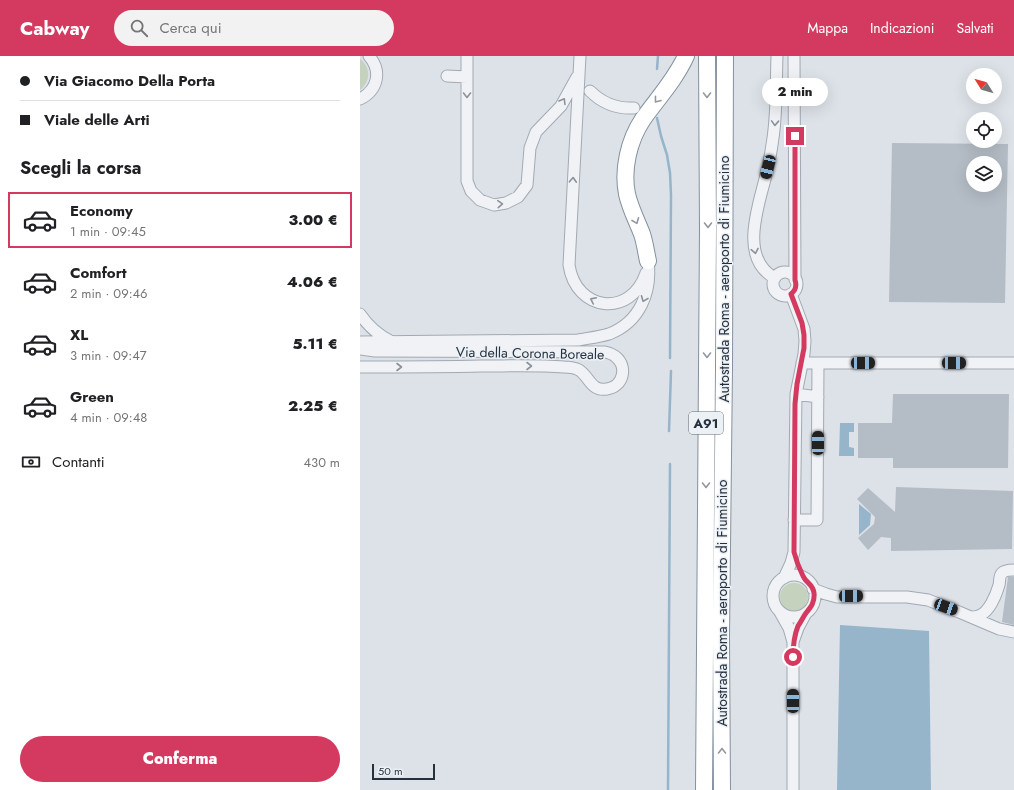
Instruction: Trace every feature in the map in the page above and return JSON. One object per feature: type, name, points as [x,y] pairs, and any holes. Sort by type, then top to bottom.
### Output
[{"type":"highway","points":[[648,261],[642,235],[627,194],[626,174],[628,154],[638,127],[670,84],[686,56]]},
{"type":"highway","name":"Autostrada Roma - aeroporto di Fiumicino","points":[[704,790],[708,237],[707,56]]},
{"type":"highway","name":"Autostrada Roma - aeroporto di Fiumicino","points":[[722,790],[721,637],[724,397],[725,56]]},
{"type":"street","points":[[361,101],[369,94],[377,78],[376,69],[369,56]]},
{"type":"street","points":[[467,56],[467,181],[471,191],[480,200],[494,205],[506,203],[518,197],[527,185],[530,148],[536,132],[561,106],[579,74]]},
{"type":"street","points":[[580,56],[569,265],[572,278],[578,289],[597,303],[616,303],[628,298],[637,290],[644,279],[648,267],[648,261]]},
{"type":"street","points":[[775,278],[765,272],[759,263],[754,246],[754,236],[756,216],[771,155],[774,136],[777,56]]},
{"type":"street","points":[[794,56],[796,286],[791,294],[783,296],[776,293],[773,286],[775,278],[780,274],[790,274],[795,280]]},
{"type":"street","points":[[447,76],[467,77]]},
{"type":"street","points":[[590,92],[600,100],[612,106],[619,108],[634,108]]},
{"type":"street","name":"Via della Corona Boreale","points":[[360,342],[578,340],[602,336],[618,329],[628,322],[637,312],[644,300],[648,287],[648,261]]},
{"type":"street","points":[[784,578],[794,552],[796,394],[804,348],[804,329],[791,294]]},
{"type":"street","points":[[360,314],[372,329],[385,339],[392,342]]},
{"type":"street","name":"Via della Corona Boreale","points":[[360,349],[375,351],[605,352],[612,354],[619,360],[623,372],[621,380],[616,386],[604,390],[592,384],[580,370],[575,368],[530,366],[360,367]]},
{"type":"street","points":[[802,363],[1014,363]]},
{"type":"street","points":[[794,520],[817,520],[818,363]]},
{"type":"street","points":[[796,394],[818,397]]},
{"type":"street","points":[[794,552],[804,578],[813,588],[826,594],[837,597],[907,597],[928,600],[999,629],[1014,632]]},
{"type":"street","points":[[999,629],[992,622],[990,612],[999,585],[1000,576],[1003,572],[1014,570]]},
{"type":"street","points":[[793,790],[793,642],[789,628],[773,599],[776,585],[784,578],[795,575],[804,578]]},
{"type":"street","points":[[793,642],[798,628],[809,610],[814,598],[813,588]]},
{"type":"street","points":[[780,612],[786,616],[794,617],[802,615],[809,610],[837,597]]},
{"type":"street","points":[[972,617],[979,616],[986,611],[993,602]]},
{"type":"green space","points":[[360,59],[364,62],[368,70],[368,78],[360,90]]},
{"type":"green space","points":[[794,583],[804,587],[808,597],[804,607],[794,611],[784,607],[780,597],[784,587]]},
{"type":"water","points":[[840,423],[854,423],[854,432],[849,432],[849,447],[854,448],[854,456],[839,456]]},
{"type":"water","points":[[859,504],[871,514],[870,525],[859,535]]},
{"type":"water","points":[[840,625],[929,631],[931,790],[837,790]]},
{"type":"building","points":[[892,143],[966,144],[966,148],[1002,148],[1002,144],[1008,144],[1005,303],[889,302]]},
{"type":"building","points":[[893,394],[1009,394],[1008,468],[893,468],[893,458],[858,458],[858,423],[892,423]]},
{"type":"building","points":[[896,487],[1013,491],[1012,549],[891,551],[891,538],[881,537],[868,550],[858,538],[874,524],[875,517],[857,499],[868,488],[895,512]]},
{"type":"building","points":[[1008,577],[1014,577],[1014,625],[1002,622]]},
{"type":"waterway","points":[[657,69],[658,56]]},
{"type":"waterway","points":[[657,118],[667,155],[670,173],[670,358]]},
{"type":"waterway","points":[[669,431],[671,371]]},
{"type":"waterway","points":[[668,790],[670,464]]},
{"type":"route","points":[[793,657],[793,642],[806,613],[812,607],[815,595],[813,588],[804,578],[794,552],[795,404],[805,341],[804,329],[791,294],[794,292],[796,286],[795,136]]}]
